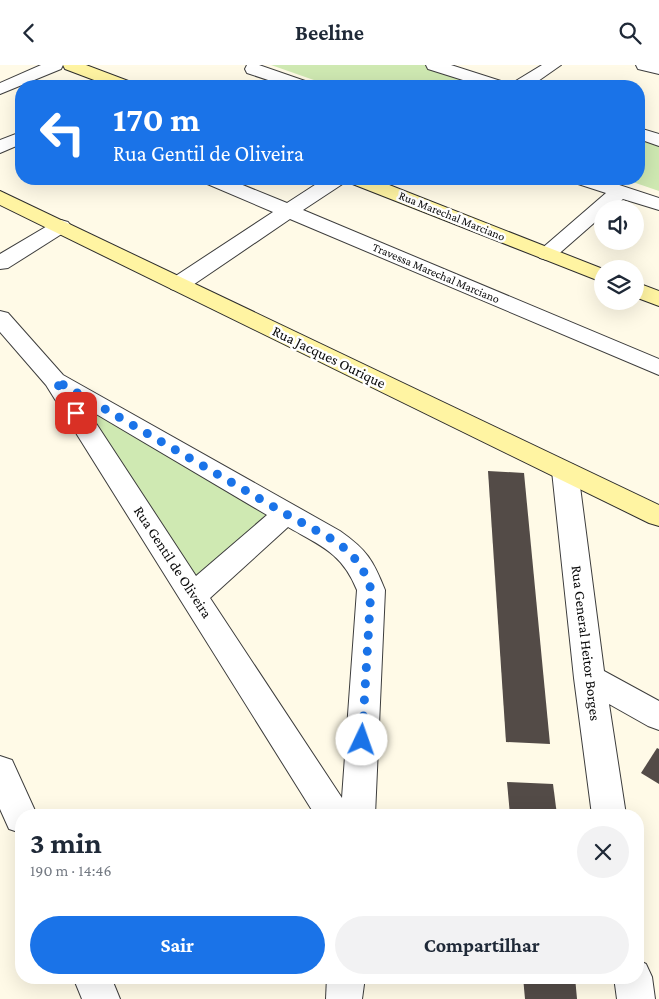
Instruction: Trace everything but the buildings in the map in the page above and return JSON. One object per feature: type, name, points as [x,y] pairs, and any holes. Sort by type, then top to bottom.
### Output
[{"type":"main road","points":[[71,65],[108,80]]},
{"type":"main road","name":"Rua Marechal Marciano","points":[[372,185],[594,273]]},
{"type":"main road","name":"Rua Jacques Ourique","points":[[0,197],[659,517]]},
{"type":"main road","points":[[644,293],[659,299]]},
{"type":"street","points":[[21,80],[55,65]]},
{"type":"street","points":[[434,65],[480,80]]},
{"type":"street","points":[[529,80],[553,65]]},
{"type":"street","points":[[644,65],[659,69]]},
{"type":"street","points":[[252,69],[284,80]]},
{"type":"street","points":[[0,89],[15,82]]},
{"type":"street","points":[[645,135],[659,140]]},
{"type":"street","points":[[0,147],[15,140]]},
{"type":"street","name":"Travessa Marechal Marciano","points":[[227,185],[659,368]]},
{"type":"street","points":[[179,284],[328,185]]},
{"type":"street","points":[[601,185],[659,204]]},
{"type":"street","points":[[547,254],[620,191]]},
{"type":"street","points":[[0,263],[61,226]]},
{"type":"street","name":"Rua Gentil de Oliveira","points":[[0,318],[55,380],[330,809]]},
{"type":"street","points":[[55,380],[330,538],[350,552],[363,570],[371,589],[358,809]]},
{"type":"street","name":"Rua General Heitor Borges","points":[[565,471],[589,678],[608,809]]},
{"type":"street","points":[[194,595],[286,514]]},
{"type":"street","points":[[589,678],[659,717]]},
{"type":"street","points":[[0,770],[17,809]]},
{"type":"street","points":[[95,984],[101,999]]},
{"type":"street","points":[[634,984],[636,999]]},
{"type":"green space","points":[[271,65],[429,65],[478,80],[314,80]]},
{"type":"green space","points":[[645,136],[659,141],[659,191],[642,185],[645,185]]},
{"type":"green space","points":[[55,380],[286,514],[194,595]]},
{"type":"route","points":[[76,413],[55,380],[330,538],[350,552],[363,570],[371,589],[362,740]]}]
